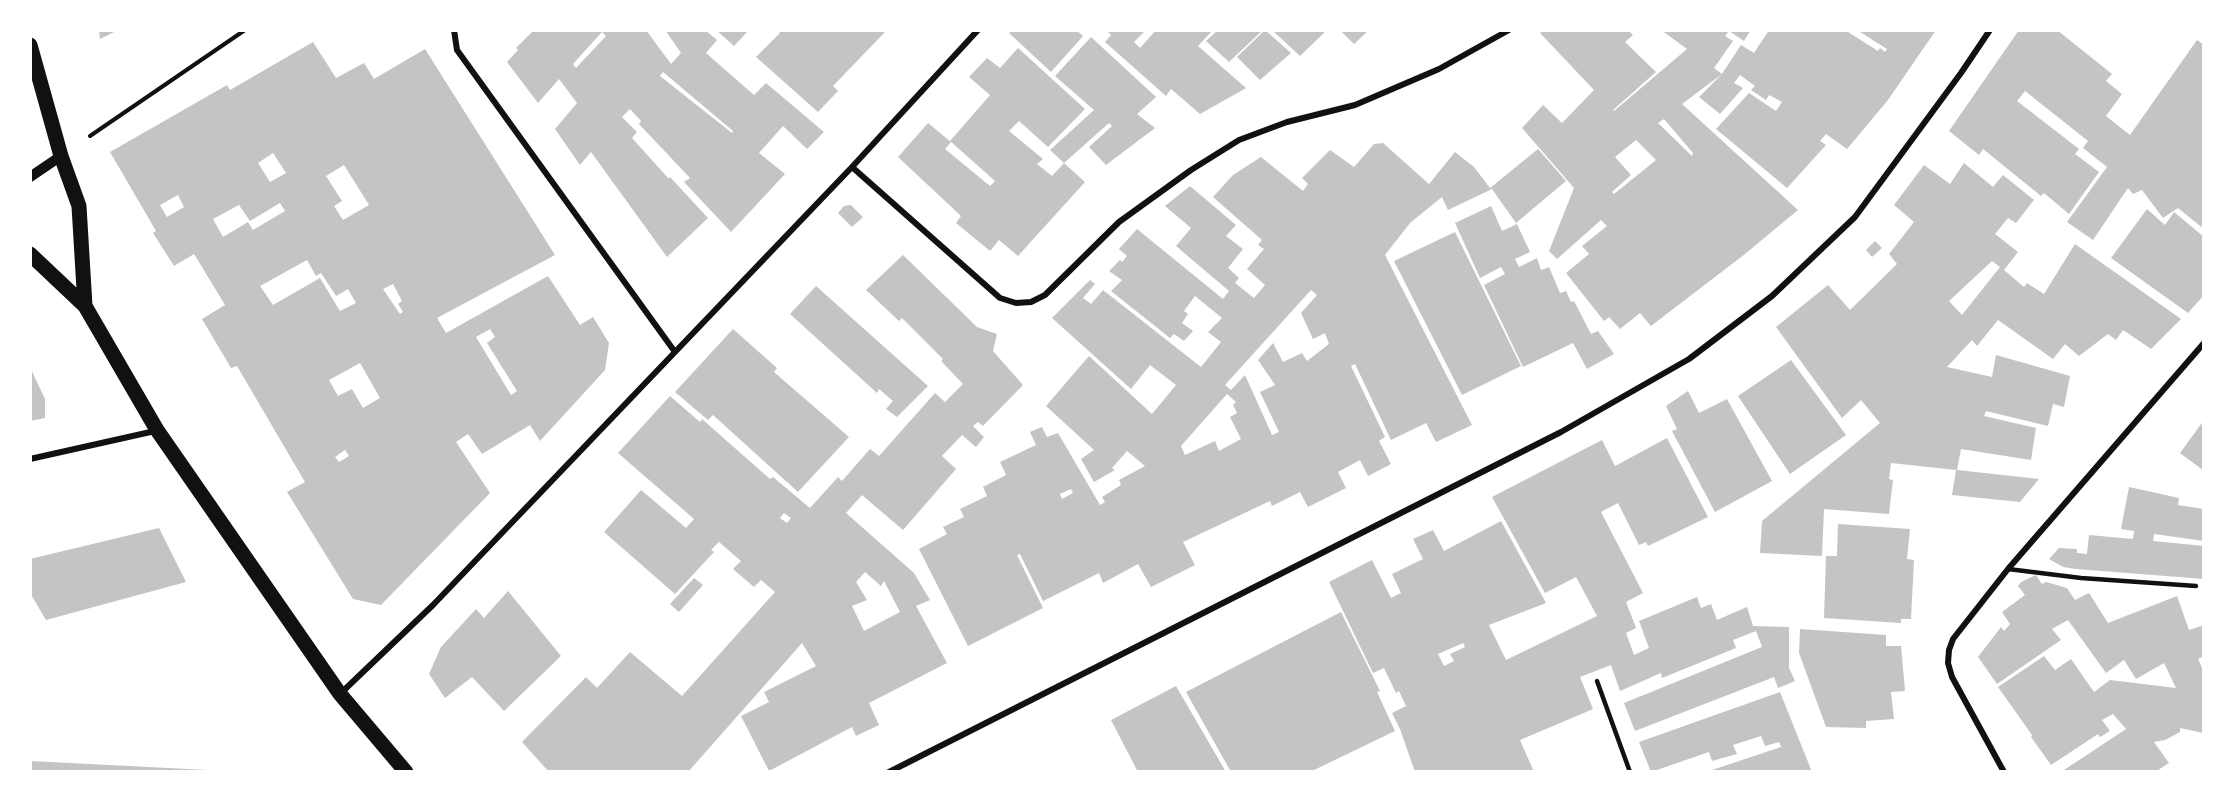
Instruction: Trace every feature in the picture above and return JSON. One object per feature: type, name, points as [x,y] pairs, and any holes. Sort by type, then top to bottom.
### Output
[{"type":"main road","points":[[30,45],[61,156],[79,206],[85,306]]},
{"type":"main road","points":[[30,254],[85,306],[157,430],[340,694],[406,772]]},
{"type":"street","points":[[454,30],[457,50],[675,352]]},
{"type":"street","points":[[340,694],[433,605],[852,167],[978,30]]},
{"type":"street","points":[[852,167],[1000,298],[1016,303],[1031,302],[1045,295],[1119,222],[1191,170],[1239,140],[1287,122],[1355,105],[1439,69],[1509,30]]},
{"type":"street","points":[[889,772],[1561,432],[1689,359],[1772,296],[1855,218],[1962,73],[1990,30]]},
{"type":"street","points":[[30,177],[61,156]]},
{"type":"street","points":[[2004,772],[1952,677],[1948,663],[1953,639],[2008,569],[2204,343]]},
{"type":"street","points":[[30,459],[157,430]]},
{"type":"lane","points":[[2008,569],[2081,578],[2196,586]]},
{"type":"lane","points":[[1597,681],[1630,772]]},
{"type":"path","points":[[61,156],[245,30]]},
{"type":"building","points":[[99,30],[118,30],[100,39]]},
{"type":"building","points":[[534,30],[646,30],[671,64],[681,53],[665,30],[705,30],[717,40],[706,53],[754,95],[766,83],[824,132],[807,149],[783,126],[759,153],[785,174],[731,232],[684,182],[690,178],[639,124],[641,121],[630,109],[622,117],[637,132],[632,138],[708,218],[667,257],[591,152],[580,165],[555,129],[577,103],[559,79],[538,103],[507,62],[518,50],[516,48]],"holes":[[[602,32],[606,36],[576,68],[573,64]],[[663,72],[733,131],[732,133],[660,76]]]},
{"type":"building","points":[[716,30],[749,30],[734,46]]},
{"type":"building","points":[[777,30],[883,30],[885,32],[833,86],[838,91],[818,112],[756,57],[780,33]]},
{"type":"building","points":[[1012,30],[1076,30],[1083,36],[1051,72],[1009,33]]},
{"type":"building","points":[[1106,30],[1146,30],[1134,42],[1140,48],[1156,30],[1213,30],[1198,46],[1246,88],[1200,114],[1171,89],[1166,96],[1105,42],[1111,35]]},
{"type":"building","points":[[1218,30],[1263,30],[1229,62],[1206,41]]},
{"type":"building","points":[[1265,30],[1291,53],[1260,80],[1237,57]]},
{"type":"building","points":[[1272,30],[1327,30],[1300,56]]},
{"type":"building","points":[[1340,30],[1369,30],[1354,44]]},
{"type":"building","points":[[1543,30],[1628,30],[1633,35],[1625,42],[1656,72],[1614,111],[1687,49],[1661,30],[1751,30],[1744,41],[1729,31],[1725,36],[1733,41],[1714,68],[1722,74],[1682,104],[1798,210],[1651,326],[1640,313],[1620,329],[1609,317],[1604,321],[1566,273],[1589,254],[1582,246],[1607,226],[1601,220],[1557,259],[1549,251],[1574,188],[1522,128],[1543,105],[1562,123],[1594,90],[1540,33]],"holes":[[[1664,119],[1693,153],[1692,156],[1658,123]],[[1636,140],[1656,160],[1614,194],[1612,192],[1631,175],[1615,157]]]},
{"type":"building","points":[[1769,30],[1845,30],[1878,51],[1880,48],[1885,52],[1887,49],[1857,30],[1936,30],[1888,100],[1847,149],[1826,134],[1820,141],[1826,145],[1787,188],[1716,129],[1749,93],[1776,111],[1782,102],[1769,95],[1766,100],[1751,90],[1755,86],[1740,75],[1734,83],[1743,88],[1720,114],[1699,97],[1722,74],[1741,45],[1754,53]]},
{"type":"building","points":[[2019,30],[2057,30],[2112,74],[2106,81],[2122,94],[2106,116],[2130,135],[2197,40],[2204,45],[2204,229],[2178,208],[2163,218],[2142,190],[2133,194],[2128,188],[2093,240],[2067,222],[2107,167],[2083,148],[2088,141],[2025,91],[2017,101],[2079,149],[2075,154],[2099,172],[2069,214],[2044,193],[2041,196],[1983,149],[1979,155],[1949,131]]},
{"type":"building","points":[[1091,37],[1156,97],[1137,114],[1155,128],[1106,165],[1089,147],[1112,126],[1109,123],[1064,163],[1050,150],[1094,110],[1055,76]]},
{"type":"building","points":[[313,42],[336,78],[364,63],[374,79],[425,49],[555,255],[437,318],[446,333],[548,276],[580,325],[593,317],[609,343],[605,370],[540,441],[530,425],[482,454],[468,434],[456,442],[490,493],[381,605],[353,599],[287,492],[305,482],[237,366],[231,368],[202,319],[225,305],[194,254],[174,266],[153,233],[156,231],[110,152],[227,85],[230,90]],"holes":[[[273,153],[286,173],[270,182],[258,163]],[[344,165],[369,205],[343,220],[334,206],[342,201],[326,176]],[[178,195],[184,207],[167,217],[160,205]],[[280,203],[285,211],[253,230],[248,222],[223,237],[213,219],[239,205],[250,221]],[[307,260],[316,276],[321,273],[336,296],[348,289],[356,303],[340,311],[320,278],[273,305],[260,286]],[[393,284],[402,301],[398,304],[403,312],[400,314],[383,289]],[[490,329],[495,337],[487,343],[517,391],[511,395],[476,337]],[[360,363],[380,398],[363,408],[352,389],[338,396],[329,380]],[[345,450],[349,456],[339,462],[335,457]]]},
{"type":"building","points":[[1018,48],[1085,109],[1048,147],[1019,121],[1009,131],[1043,159],[1037,164],[1052,176],[1064,163],[1085,182],[1018,256],[999,240],[990,251],[956,223],[961,216],[898,157],[928,123],[951,142],[945,149],[990,186],[995,181],[950,141],[990,95],[969,77],[987,58],[1000,68]]},
{"type":"building","points":[[1383,143],[1429,184],[1455,152],[1474,167],[1490,188],[1538,149],[1566,181],[1516,223],[1492,189],[1448,210],[1442,197],[1410,223],[1385,255],[1472,425],[1436,442],[1426,423],[1391,440],[1355,364],[1351,366],[1385,437],[1379,441],[1391,464],[1368,476],[1360,460],[1338,472],[1346,488],[1308,507],[1300,492],[1272,506],[1270,501],[1183,542],[1195,565],[1151,587],[1138,564],[1103,583],[1099,573],[1043,601],[1020,554],[1017,555],[1043,608],[968,646],[919,549],[947,534],[943,527],[964,517],[960,509],[987,496],[983,487],[1006,475],[1000,462],[1036,445],[1030,432],[1042,427],[1047,437],[1058,433],[1100,505],[1105,502],[1102,497],[1121,485],[1119,480],[1145,466],[1127,451],[1112,468],[1115,470],[1094,482],[1081,459],[1094,450],[1046,406],[1089,356],[1152,414],[1176,385],[1150,365],[1131,389],[1052,318],[1090,280],[1095,284],[1083,298],[1091,304],[1103,290],[1201,367],[1221,342],[1208,332],[1222,318],[1195,296],[1184,311],[1188,314],[1182,323],[1193,331],[1184,341],[1174,334],[1170,338],[1111,291],[1122,280],[1109,271],[1127,256],[1119,249],[1137,229],[1223,299],[1229,291],[1176,246],[1191,228],[1165,206],[1190,186],[1236,225],[1226,236],[1243,249],[1228,268],[1239,278],[1235,283],[1254,298],[1265,285],[1247,269],[1264,249],[1258,245],[1262,240],[1213,197],[1233,175],[1261,157],[1303,191],[1308,184],[1302,178],[1330,150],[1354,167],[1374,144]],"holes":[[[1311,290],[1317,295],[1301,313],[1313,339],[1325,333],[1329,344],[1307,361],[1302,353],[1283,362],[1273,343],[1258,360],[1275,385],[1260,392],[1279,432],[1272,435],[1245,375],[1231,390],[1225,385]],[[1227,394],[1236,402],[1233,405],[1237,413],[1230,417],[1241,439],[1219,451],[1215,441],[1185,455],[1181,446]],[[1071,489],[1073,493],[1062,499],[1060,494]]]},
{"type":"building","points":[[1964,163],[1993,187],[2003,175],[2034,200],[2016,223],[2008,218],[1995,234],[2018,252],[2004,270],[2024,287],[2027,283],[2044,294],[2075,244],[2181,319],[2151,349],[2123,330],[2116,340],[2108,334],[2079,356],[2065,344],[2053,359],[1998,320],[1977,346],[1972,340],[1947,367],[1992,377],[1996,355],[2070,376],[2064,407],[2053,404],[2048,426],[1986,411],[1984,416],[2036,428],[2031,460],[1961,449],[1957,470],[2039,479],[2020,502],[1952,495],[1956,470],[1891,463],[1889,479],[1893,480],[1889,514],[1824,509],[1822,556],[1760,553],[1762,521],[1880,423],[1861,400],[1842,418],[1776,327],[1828,285],[1850,310],[1897,264],[1889,254],[1914,222],[1894,205],[1924,165],[1950,184]],"holes":[[[1992,261],[2000,267],[1962,315],[1949,301]]]},
{"type":"building","points":[[851,205],[863,217],[852,227],[838,213],[844,206]]},
{"type":"building","points":[[1491,206],[1502,231],[1517,224],[1530,252],[1515,259],[1519,267],[1537,258],[1541,270],[1549,267],[1560,293],[1566,291],[1571,302],[1574,301],[1591,334],[1598,331],[1614,354],[1587,369],[1573,343],[1523,367],[1484,285],[1505,274],[1501,267],[1480,278],[1455,223]]},
{"type":"building","points":[[2147,209],[2165,225],[2174,212],[2204,237],[2204,295],[2188,313],[2111,258]]},
{"type":"building","points":[[1455,232],[1521,366],[1462,395],[1394,261]]},
{"type":"building","points":[[1875,241],[1882,248],[1872,257],[1866,250]]},
{"type":"building","points":[[903,255],[977,327],[997,334],[993,351],[1023,385],[983,426],[978,422],[973,426],[984,437],[976,447],[962,435],[942,456],[956,469],[903,530],[862,495],[846,513],[914,573],[930,600],[916,606],[947,663],[869,703],[879,725],[856,736],[852,727],[769,771],[741,716],[769,702],[764,692],[816,666],[802,643],[688,772],[549,772],[522,742],[586,677],[597,688],[630,652],[682,696],[775,592],[761,580],[754,587],[733,569],[741,561],[719,542],[711,550],[714,552],[675,594],[604,532],[641,490],[686,528],[694,519],[618,453],[670,396],[700,422],[702,419],[770,479],[773,477],[810,508],[838,477],[842,481],[870,449],[879,456],[935,393],[945,402],[963,384],[941,361],[943,359],[902,318],[899,321],[866,290]],"holes":[[[784,513],[791,518],[787,523],[780,518]],[[865,572],[881,586],[884,581],[900,612],[864,631],[852,606],[867,600],[856,582]]]},
{"type":"building","points":[[816,286],[928,386],[897,417],[886,409],[893,401],[879,389],[877,393],[790,314]]},
{"type":"building","points":[[733,329],[777,368],[774,372],[849,437],[798,492],[713,415],[708,420],[675,392]]},
{"type":"building","points":[[1791,360],[1846,435],[1790,474],[1738,396]]},
{"type":"building","points":[[30,367],[45,399],[45,418],[30,421]]},
{"type":"building","points":[[1688,391],[1699,413],[1727,399],[1772,481],[1715,512],[1672,431],[1677,429],[1666,406]]},
{"type":"building","points":[[2204,420],[2204,471],[2180,453]]},
{"type":"building","points":[[1667,438],[1708,517],[1648,546],[1646,542],[1639,545],[1618,503],[1601,512],[1643,593],[1626,602],[1636,628],[1626,633],[1634,655],[1649,648],[1639,621],[1697,597],[1701,608],[1711,604],[1717,620],[1747,607],[1753,626],[1789,627],[1789,668],[1795,681],[1778,688],[1774,677],[1635,731],[1624,703],[1762,647],[1756,631],[1733,640],[1736,648],[1662,678],[1661,673],[1620,691],[1611,665],[1580,677],[1593,709],[1520,740],[1534,772],[1415,772],[1392,713],[1406,706],[1399,691],[1396,693],[1384,668],[1373,673],[1329,582],[1372,560],[1391,598],[1401,593],[1392,574],[1423,559],[1413,539],[1433,530],[1444,551],[1501,521],[1546,603],[1489,625],[1506,660],[1597,616],[1576,577],[1545,593],[1492,497],[1602,440],[1615,466]],"holes":[[[1463,643],[1465,647],[1450,654],[1454,661],[1444,666],[1438,654]]]},
{"type":"building","points":[[2129,487],[2179,498],[2178,505],[2204,509],[2204,541],[2154,534],[2153,541],[2204,546],[2204,579],[2076,569],[2063,567],[2049,559],[2059,548],[2077,549],[2077,553],[2087,554],[2089,535],[2133,539],[2134,531],[2121,529]]},
{"type":"building","points":[[1838,524],[1910,529],[1907,559],[1914,560],[1911,619],[1901,619],[1901,623],[1824,618],[1826,556],[1837,556]]},
{"type":"building","points":[[159,528],[186,582],[46,620],[30,593],[30,559]]},
{"type":"building","points":[[2036,575],[2042,584],[2046,582],[2067,588],[2075,600],[2089,593],[2108,623],[2177,596],[2189,630],[2204,625],[2204,656],[2198,659],[2204,672],[2203,733],[2180,728],[2180,732],[2165,740],[2154,742],[2169,763],[2155,772],[2061,772],[2126,729],[2113,714],[2102,720],[2110,731],[2100,737],[2098,734],[2051,765],[2031,737],[2032,735],[1998,687],[2044,656],[2055,670],[2071,659],[2094,692],[2110,680],[2176,688],[2164,663],[2136,679],[2124,660],[2106,673],[2068,620],[2052,629],[2061,640],[1997,684],[1978,657],[2001,627],[2004,631],[2010,624],[2002,612],[2025,595],[2018,586],[2021,582]]},
{"type":"building","points":[[694,578],[703,585],[679,612],[670,604]]},
{"type":"building","points":[[508,591],[561,656],[504,711],[472,677],[445,698],[429,674],[441,647],[476,609],[484,618]]},
{"type":"building","points":[[1341,612],[1380,691],[1377,692],[1395,731],[1310,772],[1231,772],[1186,692]]},
{"type":"building","points":[[1800,629],[1886,635],[1886,646],[1901,646],[1905,691],[1891,692],[1894,719],[1866,721],[1866,728],[1826,727],[1799,653]]},
{"type":"building","points":[[1176,686],[1226,772],[1138,772],[1111,720]]},
{"type":"building","points":[[1780,692],[1812,772],[1706,772],[1781,747],[1779,742],[1765,746],[1761,736],[1733,745],[1737,754],[1712,761],[1709,752],[1651,772],[1639,742]]},
{"type":"building","points":[[30,761],[208,770],[208,772],[30,772]]}]
